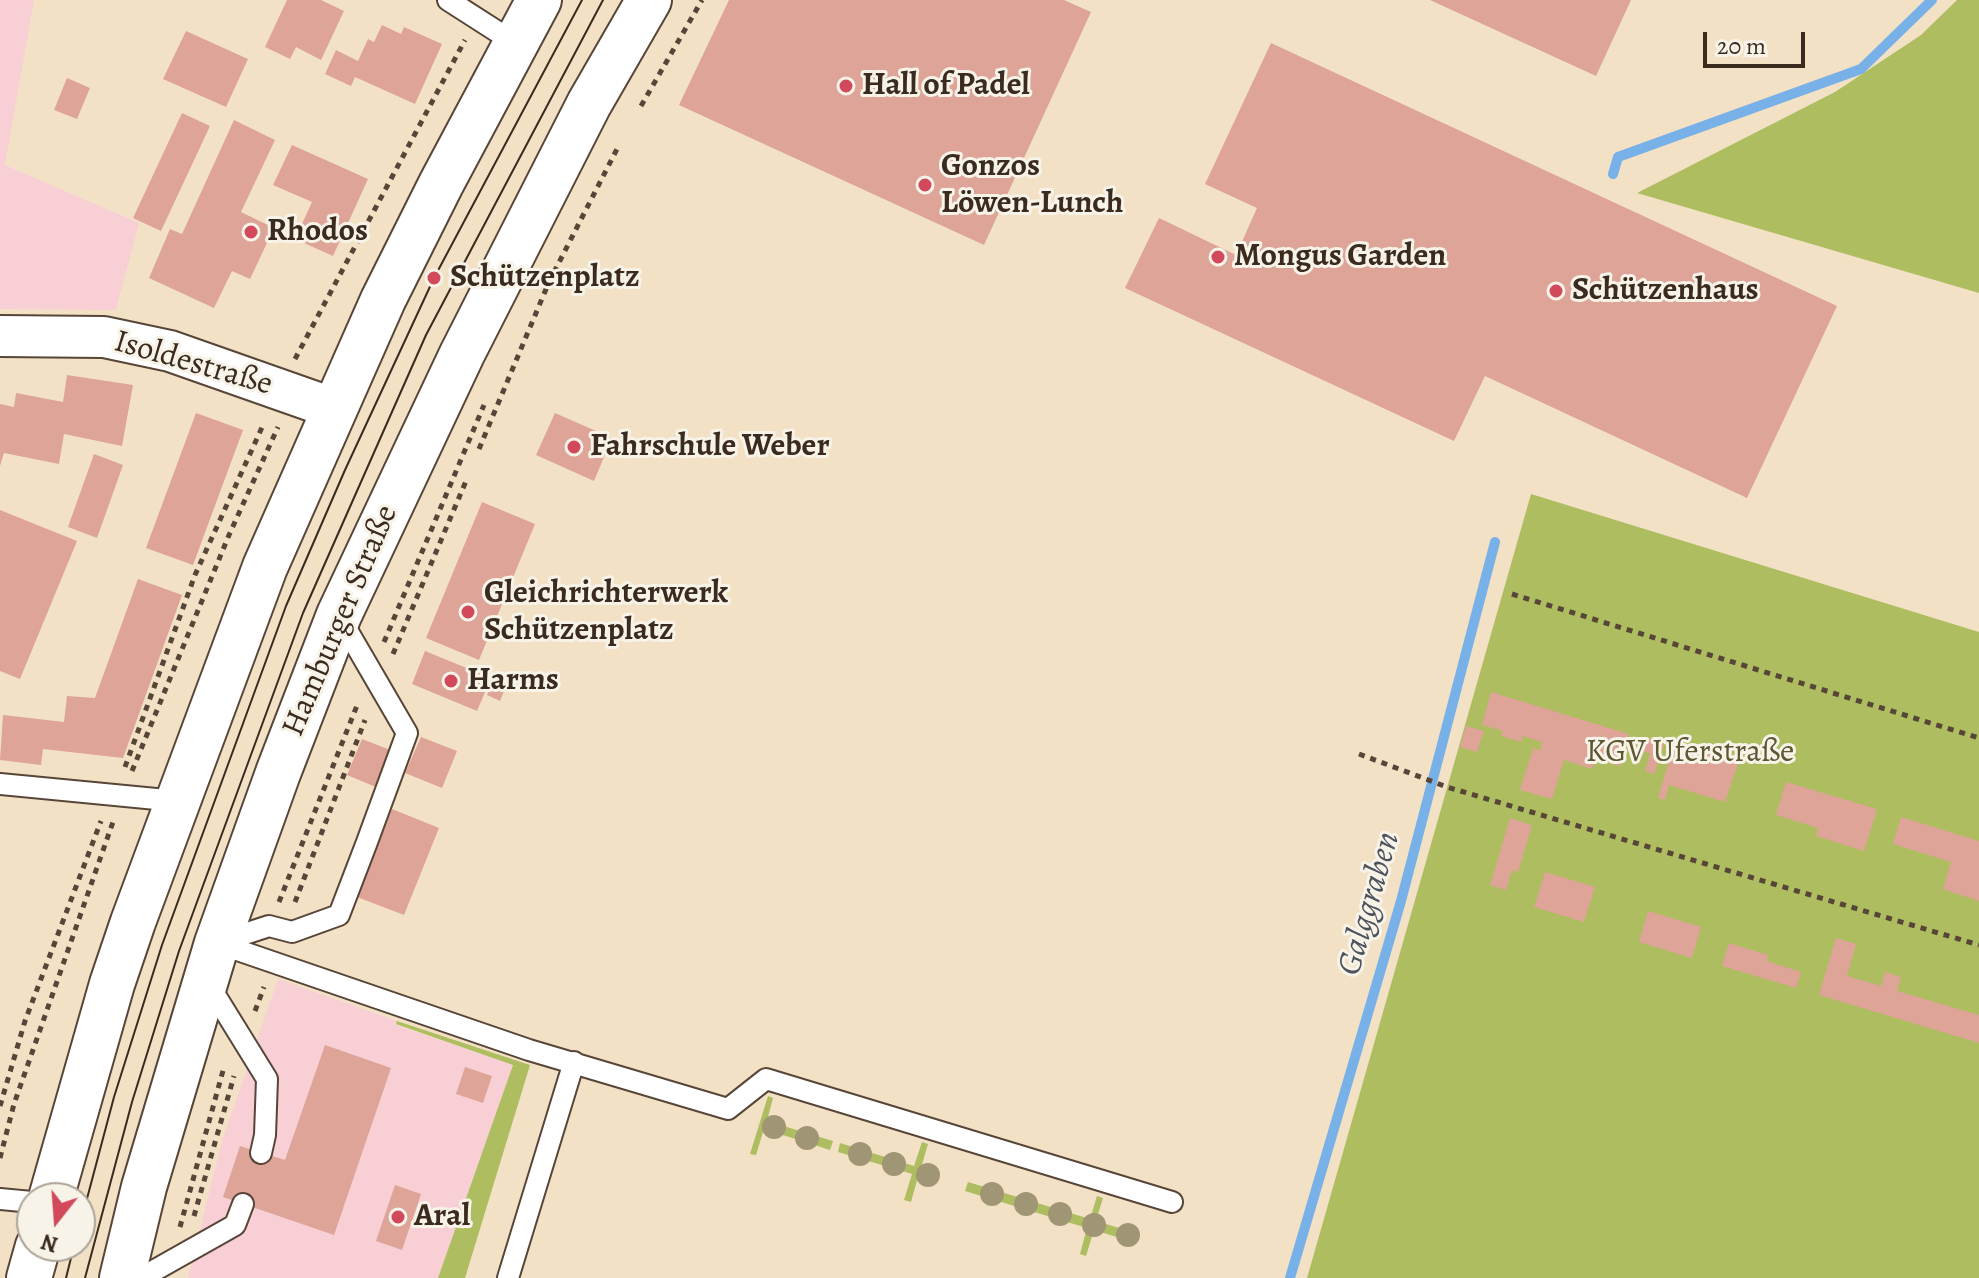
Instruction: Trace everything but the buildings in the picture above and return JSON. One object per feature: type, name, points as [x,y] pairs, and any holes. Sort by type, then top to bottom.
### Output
[{"type":"main road","points":[[56,1182],[112,984],[265,567],[383,300],[539,0]]},
{"type":"main road","name":"Hamburger Straße","points":[[122,1278],[144,1187],[211,961],[339,615],[470,383],[589,104],[649,0]]},
{"type":"street","name":"Isoldestraße","points":[[0,336],[104,337],[170,351],[335,409]]},
{"type":"lane","points":[[448,0],[515,43]]},
{"type":"lane","points":[[211,961],[277,928],[292,932],[339,915],[407,733],[339,615]]},
{"type":"lane","points":[[0,784],[177,801]]},
{"type":"lane","points":[[211,961],[244,1024],[267,1079],[265,1135],[261,1153]]},
{"type":"lane","points":[[211,961],[574,1062],[728,1109],[766,1079],[1172,1202]]},
{"type":"lane","points":[[508,1278],[574,1062]]},
{"type":"lane","points":[[141,1278],[235,1225],[243,1204]]},
{"type":"path","points":[[641,106],[702,0]]},
{"type":"path","points":[[294,362],[476,18]]},
{"type":"path","points":[[479,449],[549,282],[617,149]]},
{"type":"path","points":[[335,286],[347,293]]},
{"type":"path","points":[[496,371],[510,378]]},
{"type":"path","points":[[277,928],[370,673],[479,421],[470,383]]},
{"type":"path","points":[[125,767],[195,575],[266,420]]},
{"type":"path","points":[[391,658],[466,481]]},
{"type":"path","points":[[1512,594],[1979,738]]},
{"type":"path","points":[[277,928],[365,720]]},
{"type":"path","points":[[1359,754],[1441,785],[1979,945]]},
{"type":"path","points":[[0,1106],[25,1021],[105,808]]},
{"type":"path","points":[[171,1260],[244,1024],[267,979]]},
{"type":"path","points":[[194,1218],[237,1067]]},
{"type":"shaded area","points":[[0,0],[34,0],[5,165],[139,223],[116,310],[0,309]]},
{"type":"shaded area","points":[[278,979],[397,1021],[396,1025],[513,1065],[438,1278],[188,1278],[222,1141]]},
{"type":"green space","points":[[1957,0],[1979,0],[1979,293],[1637,193],[1835,92],[1921,35]]},
{"type":"green space","name":"KGV Uferstraße","points":[[1531,494],[1979,632],[1979,1278],[1307,1278]]},
{"type":"green space","points":[[397,1021],[530,1065],[465,1278],[438,1278],[513,1065],[396,1024]]},
{"type":"green space","points":[[768,1096],[773,1098],[767,1121],[833,1141],[830,1150],[764,1129],[756,1155],[750,1154]]},
{"type":"green space","points":[[922,1142],[928,1144],[921,1168],[938,1173],[935,1182],[918,1177],[911,1202],[904,1200],[912,1174],[838,1152],[840,1143],[914,1166]]},
{"type":"green space","points":[[968,1182],[1090,1219],[1097,1196],[1103,1198],[1096,1221],[1139,1234],[1136,1243],[1094,1230],[1086,1256],[1080,1254],[1087,1228],[965,1191]]},
{"type":"waterway","name":"Galggraben","points":[[1613,174],[1618,157],[1861,69],[1932,0]]},
{"type":"waterway","name":"Galggraben","points":[[1290,1278],[1401,901],[1495,542]]},
{"type":"tram line","points":[[91,1182],[114,1097],[162,945],[286,606],[434,278],[582,0]]},
{"type":"tram line","points":[[85,1278],[132,1102],[179,951],[303,613],[426,335],[603,0]]},
{"type":"tram line","points":[[66,1278],[70,1262]]},
{"type":"place","name":"Hall of Padel","points":[[846,86]]},
{"type":"place","name":"Gonzos Löwen-Lunch","points":[[925,185]]},
{"type":"place","name":"Rhodos","points":[[251,232]]},
{"type":"place","name":"Mongus Garden","points":[[1218,257]]},
{"type":"place","name":"Schützenplatz","points":[[434,278]]},
{"type":"place","name":"Schützenhaus","points":[[1556,291]]},
{"type":"place","name":"Fahrschule Weber","points":[[574,447]]},
{"type":"place","name":"Gleichrichterwerk Schützenplatz","points":[[468,612]]},
{"type":"place","name":"Harms","points":[[451,681]]},
{"type":"place","name":"Aral","points":[[398,1217]]}]
